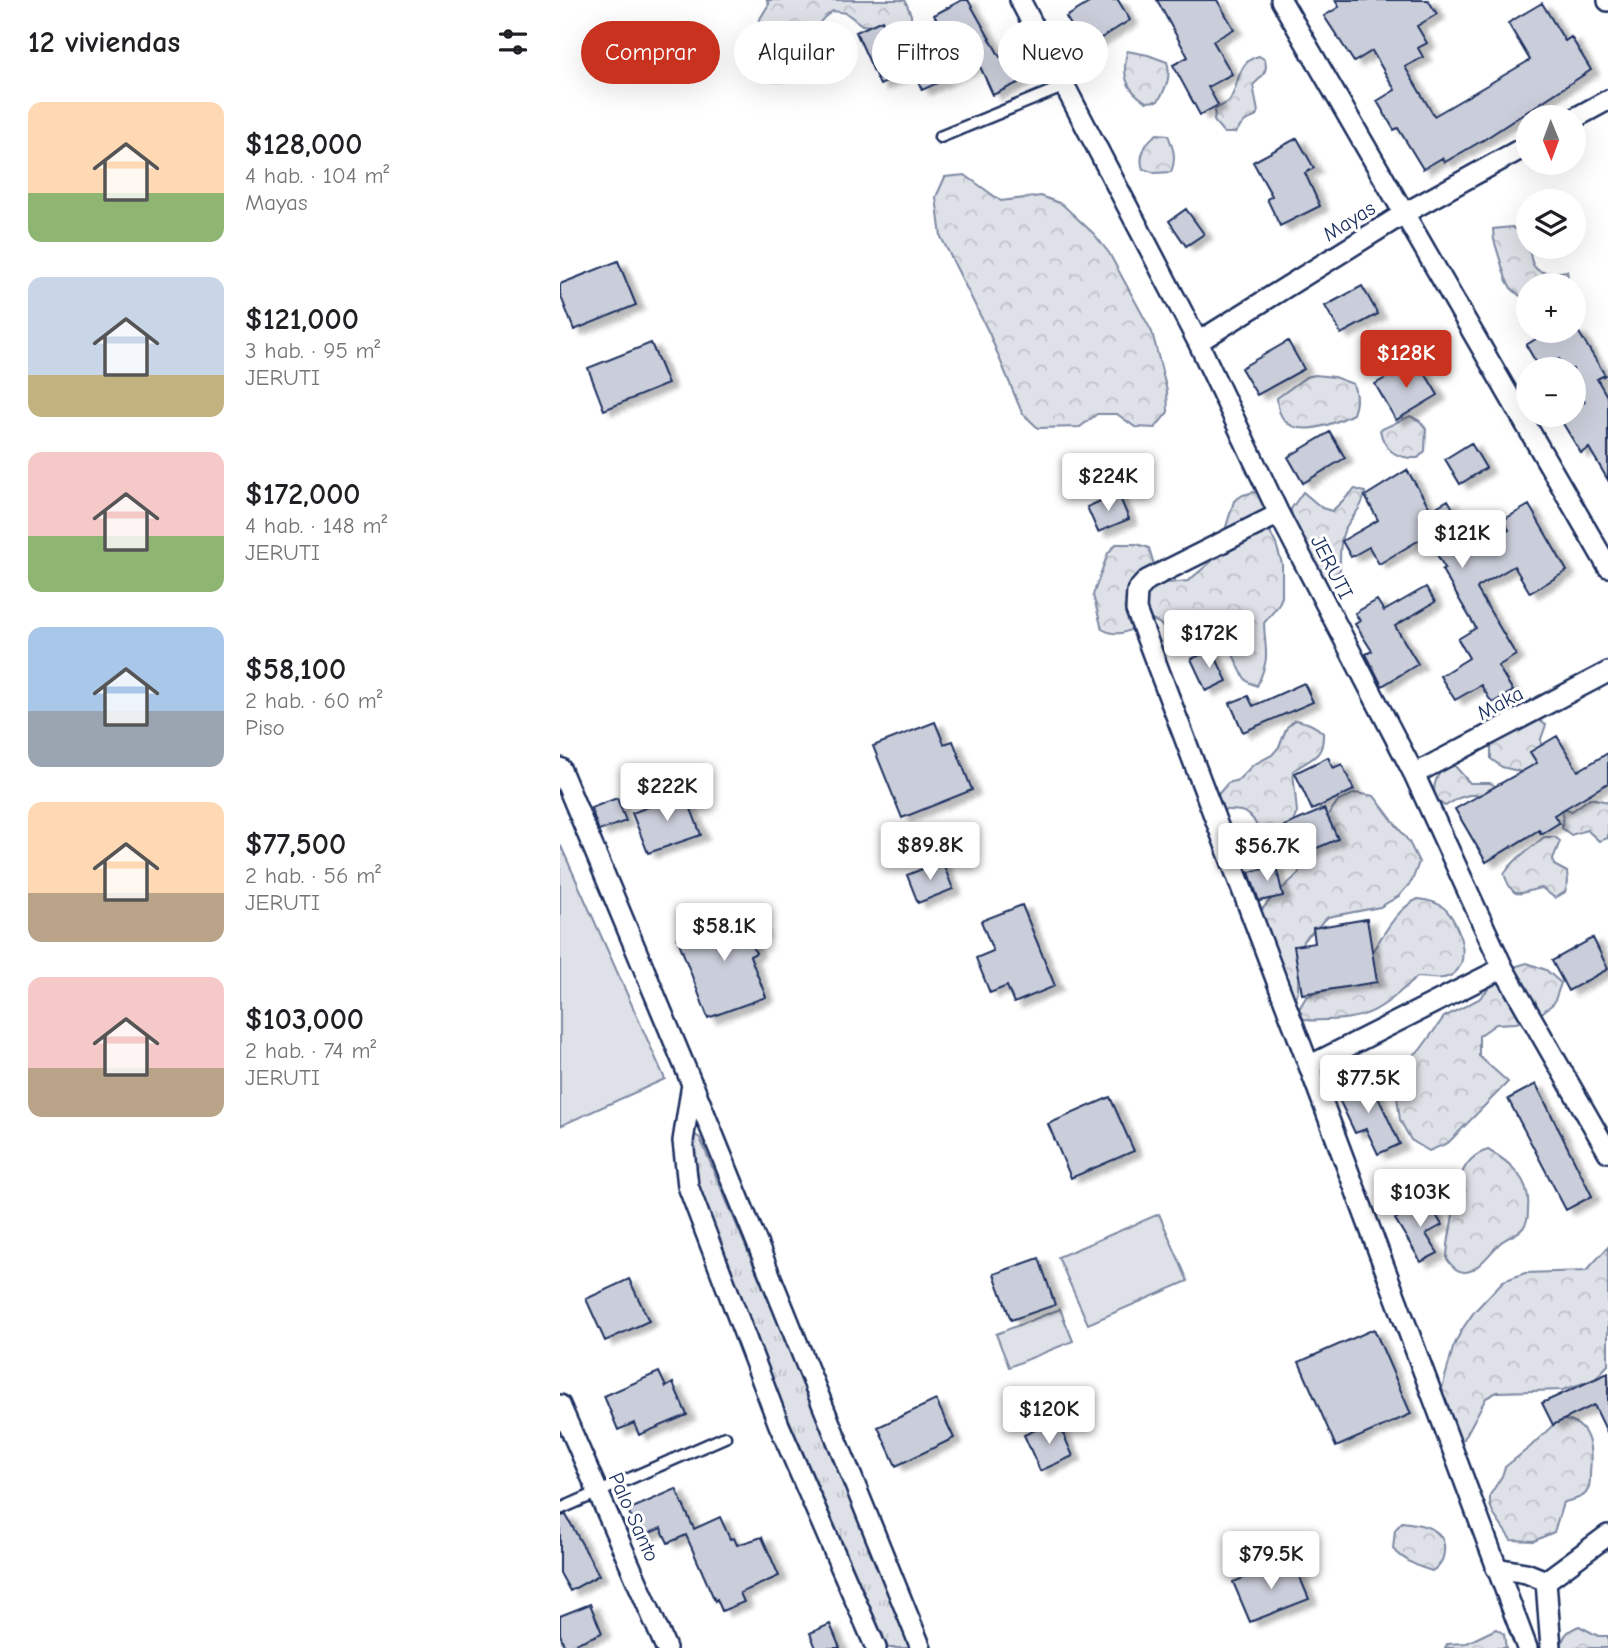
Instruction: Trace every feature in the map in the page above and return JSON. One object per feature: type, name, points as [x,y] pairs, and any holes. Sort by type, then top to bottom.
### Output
[{"type":"street","name":"JERUTI","points":[[1020,0],[1198,342],[1279,514],[1414,775],[1503,968],[1608,1152]]},
{"type":"street","points":[[1281,0],[1608,567]]},
{"type":"street","points":[[1586,113],[1608,100]]},
{"type":"street","name":"Mayas","points":[[1198,342],[1405,213],[1516,152]]},
{"type":"street","points":[[1279,514],[1147,580],[1137,591],[1136,610],[1527,1648]]},
{"type":"street","name":"Maka","points":[[1414,775],[1608,672]]},
{"type":"street","points":[[560,768],[692,1084],[921,1648]]},
{"type":"street","points":[[1309,1066],[1503,968]]},
{"type":"street","points":[[692,1084],[683,1141],[688,1186],[779,1425],[876,1648]]},
{"type":"street","name":"Palo Santo","points":[[560,1405],[666,1648]]},
{"type":"street","points":[[1546,1581],[1608,1535]]},
{"type":"street","points":[[1496,1568],[1526,1573],[1546,1581]]},
{"type":"street","points":[[1546,1581],[1551,1648]]},
{"type":"lane","points":[[940,137],[1065,86]]},
{"type":"lane","points":[[560,1509],[725,1437]]},
{"type":"green space","points":[[767,0],[905,0],[911,21],[872,21],[872,26],[862,25],[846,13],[833,11],[822,21],[759,21],[769,4]]},
{"type":"green space","points":[[1127,51],[1167,62],[1167,82],[1158,101],[1146,102],[1129,86],[1125,74]]},
{"type":"green space","points":[[1259,56],[1264,59],[1266,67],[1262,77],[1253,85],[1258,112],[1255,117],[1245,121],[1235,133],[1224,133],[1214,121],[1215,110],[1233,95],[1246,63]]},
{"type":"green space","points":[[1157,134],[1168,135],[1170,140],[1174,158],[1171,172],[1155,173],[1143,169],[1144,149]]},
{"type":"green space","points":[[965,175],[1001,201],[1041,196],[1062,204],[1094,234],[1109,253],[1152,332],[1167,391],[1168,412],[1155,428],[1135,427],[1117,414],[1097,414],[1080,427],[1038,428],[1022,413],[989,333],[941,237],[936,197],[945,177]]},
{"type":"green space","points":[[1512,227],[1516,230],[1516,259],[1531,259],[1540,271],[1550,273],[1516,273],[1516,292],[1506,279],[1493,229]]},
{"type":"green space","points":[[1306,377],[1334,377],[1353,384],[1356,399],[1353,414],[1318,427],[1295,427],[1286,422],[1280,412],[1277,398]]},
{"type":"green space","points":[[1410,416],[1420,421],[1426,429],[1425,451],[1418,458],[1404,457],[1393,452],[1385,443],[1380,430]]},
{"type":"green space","points":[[1355,489],[1365,492],[1362,503],[1342,536],[1340,570],[1332,577],[1321,577],[1292,520],[1291,509],[1303,492],[1322,508],[1332,511]]},
{"type":"green space","points":[[1254,492],[1263,495],[1269,503],[1271,534],[1282,564],[1282,597],[1264,623],[1266,661],[1257,686],[1243,676],[1230,650],[1221,640],[1211,638],[1183,648],[1159,623],[1150,619],[1121,633],[1102,629],[1093,595],[1108,553],[1116,544],[1137,544],[1149,548],[1155,568],[1168,583],[1188,581],[1218,553],[1234,501]]},
{"type":"green space","points":[[1537,719],[1546,725],[1541,739],[1541,761],[1526,773],[1502,767],[1491,759],[1491,737]]},
{"type":"green space","points":[[1295,720],[1317,728],[1323,733],[1323,742],[1315,757],[1293,771],[1297,812],[1293,822],[1278,836],[1271,854],[1262,854],[1258,828],[1252,818],[1241,811],[1218,809],[1214,799],[1228,783],[1238,780],[1253,765],[1272,755],[1279,747],[1287,727]]},
{"type":"green space","points":[[1449,764],[1454,765],[1470,783],[1490,783],[1499,788],[1481,795],[1459,798],[1445,806],[1439,802],[1434,791],[1440,773]]},
{"type":"green space","points":[[1355,793],[1374,796],[1409,842],[1419,862],[1412,881],[1399,896],[1380,907],[1328,917],[1303,941],[1298,963],[1298,990],[1295,999],[1290,999],[1255,918],[1298,874],[1314,836],[1337,802]]},
{"type":"green space","points":[[1590,798],[1608,802],[1608,838],[1599,841],[1587,830],[1571,835],[1562,828],[1563,808],[1572,811]]},
{"type":"green space","points":[[1544,837],[1555,837],[1560,841],[1553,859],[1554,865],[1567,872],[1565,892],[1555,898],[1542,888],[1523,893],[1515,892],[1504,874],[1518,858]]},
{"type":"green space","points":[[560,844],[665,1079],[560,1126]]},
{"type":"green space","points":[[1418,899],[1441,906],[1455,923],[1463,953],[1457,970],[1442,978],[1417,977],[1386,1003],[1367,1014],[1343,1019],[1311,1020],[1296,1014],[1306,997],[1348,982],[1366,962],[1398,914]]},
{"type":"green space","points":[[1527,963],[1546,970],[1561,983],[1554,1003],[1538,1016],[1516,1023],[1496,1024],[1479,1036],[1479,1056],[1508,1082],[1448,1143],[1429,1151],[1411,1140],[1400,1120],[1395,1080],[1403,1062],[1420,1050],[1444,1017],[1479,999],[1507,969]]},
{"type":"green space","points":[[695,1135],[700,1138],[915,1648],[888,1648],[786,1413],[696,1184],[692,1139]]},
{"type":"green space","points":[[1488,1150],[1512,1167],[1523,1181],[1528,1198],[1527,1218],[1521,1230],[1500,1243],[1482,1263],[1468,1272],[1461,1272],[1447,1259],[1458,1184],[1471,1160]]},
{"type":"green space","points":[[1159,1214],[1188,1281],[1088,1324],[1058,1257]]},
{"type":"green space","points":[[1608,1247],[1608,1365],[1595,1379],[1563,1390],[1497,1392],[1486,1398],[1464,1439],[1453,1443],[1434,1418],[1453,1348],[1474,1312],[1503,1281],[1525,1273],[1586,1271]]},
{"type":"green space","points":[[1060,1309],[1073,1341],[1009,1367],[996,1334]]},
{"type":"green space","points":[[1564,1420],[1580,1427],[1588,1440],[1591,1465],[1587,1491],[1582,1496],[1563,1503],[1554,1532],[1534,1541],[1511,1540],[1494,1515],[1490,1495],[1505,1467],[1554,1424]]},
{"type":"green space","points":[[1402,1522],[1424,1526],[1441,1537],[1444,1544],[1443,1558],[1432,1571],[1411,1563],[1393,1549],[1395,1530]]},
{"type":"green space","points":[[1579,1626],[1598,1636],[1608,1636],[1608,1648],[1561,1648],[1566,1634]]},
{"type":"green space","points":[[1496,1629],[1504,1634],[1506,1648],[1445,1648],[1447,1644],[1467,1643]]},
{"type":"building","points":[[962,0],[968,0],[980,21],[937,21],[934,15]]},
{"type":"building","points":[[1094,0],[1118,0],[1130,20],[1108,34],[1108,21],[1068,21],[1066,17]]},
{"type":"building","points":[[1157,0],[1217,0],[1234,29],[1213,41],[1232,74],[1208,87],[1218,105],[1200,115],[1173,65],[1188,57]]},
{"type":"building","points":[[1335,0],[1428,0],[1437,14],[1417,26],[1427,43],[1418,48],[1423,57],[1405,67],[1434,116],[1530,60],[1508,23],[1542,3],[1565,41],[1571,37],[1591,70],[1537,105],[1516,105],[1516,119],[1445,162],[1442,158],[1423,169],[1398,128],[1394,130],[1377,101],[1395,90],[1372,51],[1354,62],[1324,16],[1339,7]]},
{"type":"building","points":[[872,25],[872,67],[858,36],[858,31]]},
{"type":"building","points":[[984,28],[998,53],[998,84],[1016,84],[993,95],[984,75]]},
{"type":"building","points":[[919,84],[935,84],[922,90]]},
{"type":"building","points":[[1297,138],[1314,168],[1305,173],[1320,206],[1280,226],[1267,199],[1272,196],[1253,162]]},
{"type":"building","points":[[1186,209],[1204,234],[1186,246],[1169,221]]},
{"type":"building","points":[[618,261],[636,305],[574,330],[560,294],[560,284]]},
{"type":"building","points":[[1362,286],[1378,314],[1341,334],[1325,306]]},
{"type":"building","points":[[1288,341],[1304,369],[1257,395],[1241,368]]},
{"type":"building","points":[[651,343],[668,384],[604,410],[588,368]]},
{"type":"building","points":[[1585,343],[1605,375],[1597,379],[1608,398],[1608,480],[1589,448],[1581,453],[1565,427],[1586,427],[1586,357],[1533,357],[1526,345]]},
{"type":"building","points":[[1417,360],[1438,395],[1396,420],[1375,384]]},
{"type":"building","points":[[1330,432],[1345,458],[1303,483],[1288,457]]},
{"type":"building","points":[[1471,443],[1486,468],[1460,484],[1445,459]]},
{"type":"building","points":[[1407,470],[1431,510],[1448,500],[1477,549],[1509,530],[1503,520],[1529,505],[1567,571],[1530,593],[1514,566],[1478,587],[1516,655],[1498,666],[1513,691],[1492,703],[1481,685],[1455,700],[1440,676],[1469,658],[1458,639],[1476,628],[1442,570],[1445,568],[1426,536],[1379,564],[1369,547],[1351,557],[1342,541],[1378,520],[1365,496]]},
{"type":"building","points":[[1118,493],[1129,519],[1098,532],[1087,507]]},
{"type":"building","points":[[1426,587],[1435,602],[1395,626],[1418,664],[1382,686],[1366,654],[1372,651],[1355,624],[1360,621],[1355,613],[1377,600],[1384,611]]},
{"type":"building","points":[[1212,650],[1227,681],[1206,691],[1191,659]]},
{"type":"building","points":[[1304,683],[1313,702],[1243,732],[1230,703],[1248,696],[1253,706]]},
{"type":"building","points":[[935,722],[944,744],[953,741],[972,790],[902,818],[873,746]]},
{"type":"building","points":[[1557,736],[1578,771],[1608,753],[1608,783],[1554,815],[1559,823],[1541,834],[1539,830],[1486,862],[1455,809],[1537,763],[1530,752]]},
{"type":"building","points":[[1328,757],[1333,768],[1342,764],[1354,790],[1312,810],[1295,773]]},
{"type":"building","points":[[685,793],[701,835],[648,853],[632,813]]},
{"type":"building","points":[[617,798],[626,821],[599,831],[591,808]]},
{"type":"building","points":[[1324,809],[1338,839],[1296,857],[1284,826]]},
{"type":"building","points":[[942,861],[953,889],[918,903],[907,875]]},
{"type":"building","points":[[1276,866],[1283,896],[1259,901],[1249,872]]},
{"type":"building","points":[[1022,905],[1055,986],[1014,1003],[1007,986],[990,993],[976,958],[993,951],[981,921]]},
{"type":"building","points":[[752,908],[762,932],[749,937],[756,953],[750,956],[766,997],[708,1018],[677,937]]},
{"type":"building","points":[[1367,919],[1377,982],[1302,994],[1294,946],[1315,943],[1313,928]]},
{"type":"building","points":[[1593,938],[1608,969],[1568,991],[1552,961]]},
{"type":"building","points":[[1369,1078],[1400,1144],[1378,1154],[1366,1129],[1355,1133],[1336,1093]]},
{"type":"building","points":[[1536,1084],[1592,1196],[1566,1210],[1508,1099]]},
{"type":"building","points":[[1110,1097],[1134,1151],[1071,1178],[1048,1124]]},
{"type":"building","points":[[1427,1200],[1442,1225],[1426,1234],[1438,1253],[1421,1262],[1395,1219]]},
{"type":"building","points":[[1039,1258],[1055,1305],[1011,1320],[994,1274]]},
{"type":"building","points":[[629,1279],[649,1321],[605,1341],[586,1299]]},
{"type":"building","points":[[1374,1329],[1411,1414],[1336,1447],[1299,1362]]},
{"type":"building","points":[[659,1372],[666,1387],[673,1383],[687,1415],[639,1435],[634,1423],[618,1430],[604,1396]]},
{"type":"building","points":[[1608,1373],[1608,1434],[1594,1405],[1553,1425],[1542,1403]]},
{"type":"building","points":[[936,1400],[954,1438],[896,1466],[878,1427]]},
{"type":"building","points":[[1057,1420],[1073,1456],[1040,1471],[1024,1435]]},
{"type":"building","points":[[676,1489],[694,1529],[720,1517],[730,1539],[734,1538],[737,1545],[762,1537],[779,1576],[740,1593],[744,1602],[722,1611],[686,1535],[668,1543],[661,1528],[640,1537],[628,1510]]},
{"type":"building","points":[[566,1515],[599,1575],[570,1591],[560,1573],[560,1516]]},
{"type":"building","points":[[1293,1561],[1309,1599],[1250,1622],[1233,1582]]},
{"type":"building","points":[[590,1604],[602,1633],[565,1648],[560,1634],[560,1616]]},
{"type":"building","points":[[830,1624],[840,1648],[816,1648],[810,1633]]}]
